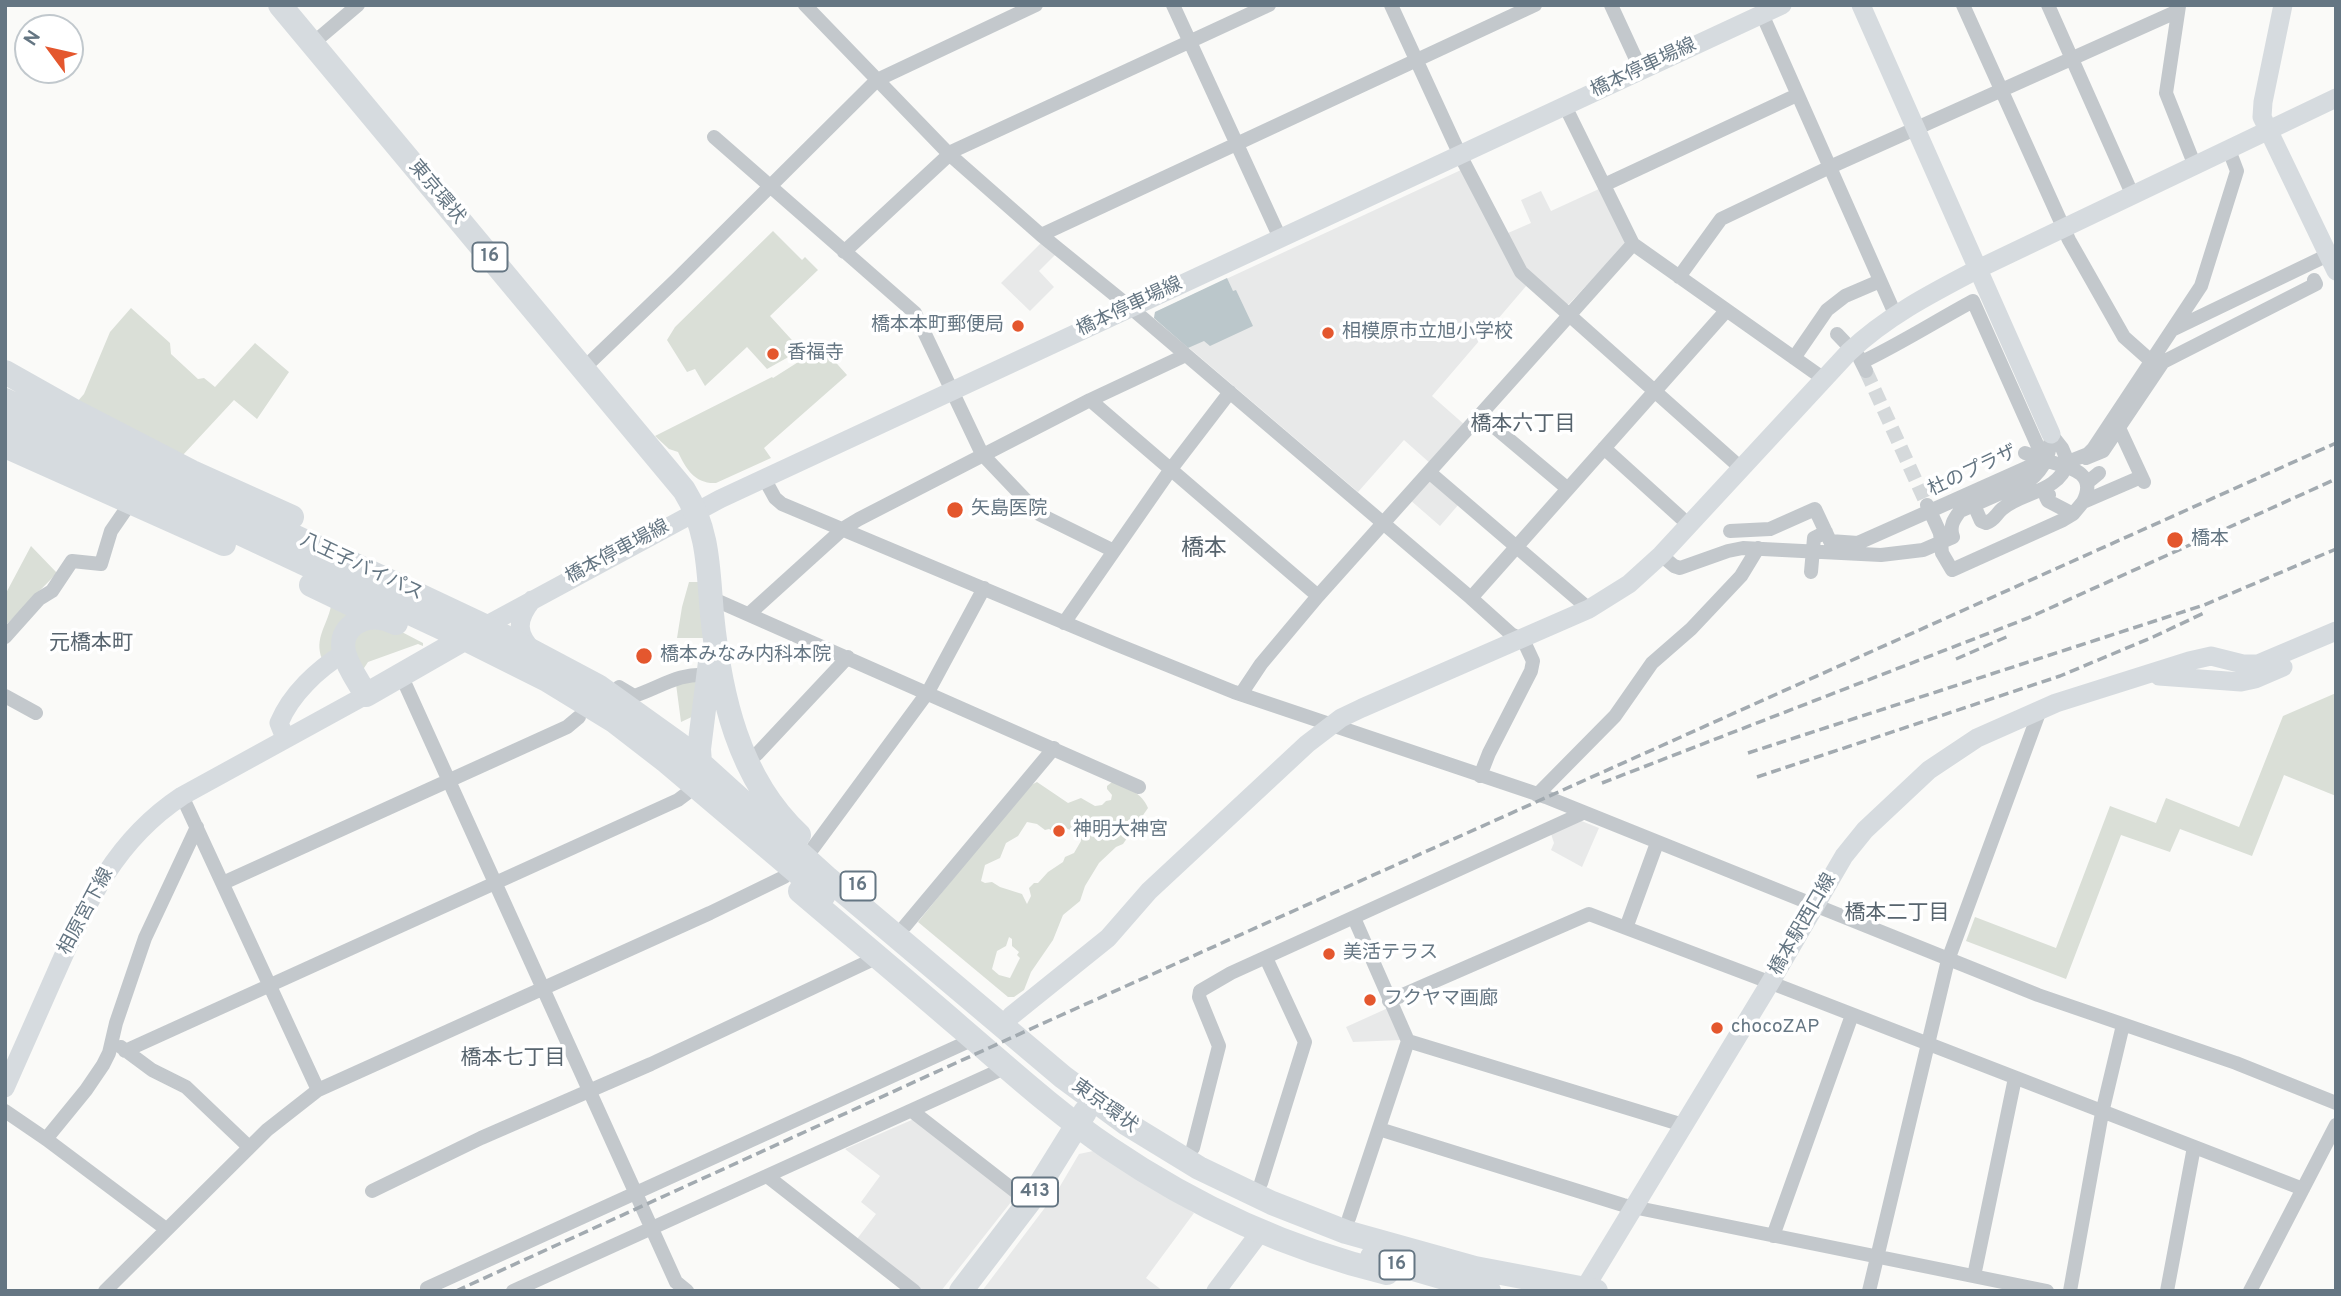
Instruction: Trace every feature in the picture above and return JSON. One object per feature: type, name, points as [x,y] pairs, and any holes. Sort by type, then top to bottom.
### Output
[{"type":"highway","name":"東京環状","points":[[281,5],[684,490],[696,511]]},
{"type":"highway","name":"16","points":[[5,372],[192,472],[408,573],[411,578],[411,591]]},
{"type":"highway","name":"16","points":[[5,387],[134,462]]},
{"type":"highway","name":"八王子バイパス","points":[[5,400],[411,591],[467,638],[534,652],[598,686],[652,723],[693,781]]},
{"type":"highway","name":"八王子バイパス","points":[[5,421],[467,638],[596,709],[693,781]]},
{"type":"highway","name":"16","points":[[5,430],[111,473]]},
{"type":"highway","name":"16","points":[[5,446],[361,609],[389,620],[467,638],[512,679],[632,751],[693,781],[784,877],[1077,1125],[1145,1170],[1208,1206],[1261,1231],[1362,1267],[1412,1279],[1450,1281]]},
{"type":"highway","name":"16","points":[[696,511],[705,541],[712,608],[729,714],[746,761],[763,793],[795,832],[962,976],[1101,1088],[1193,1148],[1261,1183],[1409,1240],[1421,1253]]},
{"type":"highway","name":"16","points":[[223,525],[389,620]]},
{"type":"highway","name":"16","points":[[693,781],[708,676],[712,608]]},
{"type":"highway","points":[[389,620],[372,617],[354,624],[344,637],[344,653],[366,695],[467,638]]},
{"type":"highway","name":"東京環状","points":[[693,781],[821,882],[1076,1106],[1135,1147],[1214,1184],[1272,1203],[1325,1225],[1475,1268],[1586,1290]]},
{"type":"highway","points":[[938,1008],[938,998],[955,978],[962,976]]},
{"type":"highway","name":"413","points":[[961,1291],[1029,1202],[1101,1088]]},
{"type":"highway","name":"東京環状","points":[[1214,1184],[1262,1216],[1301,1232],[1450,1281],[1489,1291]]},
{"type":"street","points":[[313,44],[358,5]]},
{"type":"street","points":[[804,5],[949,154],[1041,235],[1384,523],[1510,634],[1521,639],[1533,661],[1531,671],[1480,776]]},
{"type":"street","points":[[583,369],[877,80],[1005,12],[1036,5]]},
{"type":"street","points":[[1172,5],[1280,238]]},
{"type":"street","points":[[844,252],[949,154],[1269,5]]},
{"type":"street","points":[[1391,5],[1460,155],[1521,272],[1742,469]]},
{"type":"street","points":[[1041,235],[1535,5]]},
{"type":"street","points":[[1611,5],[1641,70]]},
{"type":"street","name":"橋本停車場線","points":[[467,638],[696,511],[764,478],[1782,5]]},
{"type":"street","points":[[1661,555],[1680,568],[1728,551],[1758,548],[1881,555],[1923,550],[1953,537],[1951,527],[1960,511],[2030,480],[2037,474],[2049,454],[1978,270],[1861,5]]},
{"type":"street","points":[[1963,5],[2063,229],[2124,337],[2151,361]]},
{"type":"street","points":[[2048,5],[2133,196]]},
{"type":"street","points":[[2173,330],[2332,263],[2262,117],[2283,5]]},
{"type":"street","points":[[1679,277],[1721,219],[2179,8]]},
{"type":"street","points":[[2179,8],[2166,93],[2195,166]]},
{"type":"street","points":[[1762,14],[1895,314]]},
{"type":"street","points":[[1604,185],[1797,95]]},
{"type":"street","points":[[1011,1016],[1108,938],[1160,880],[1329,726],[1362,708],[1589,609],[1629,584],[1661,555],[1855,346],[1895,314],[1978,270],[2336,98]]},
{"type":"street","points":[[1565,106],[1633,244],[1824,379]]},
{"type":"street","points":[[714,137],[915,313],[982,454],[1041,516],[1114,551]]},
{"type":"street","points":[[1974,505],[1981,521],[1986,523],[1993,520],[2003,508],[2056,482],[2069,464],[2091,452],[2199,290],[2237,171],[2230,150]]},
{"type":"street","points":[[1241,695],[1261,664],[1318,596],[1633,244]]},
{"type":"street","points":[[2103,451],[2163,362],[2316,284],[2314,280]]},
{"type":"street","points":[[1794,358],[1827,310],[1845,296],[1880,281]]},
{"type":"street","points":[[1835,337],[1860,357],[1864,367],[1931,323],[1966,302],[1973,301],[2044,441],[2044,460]]},
{"type":"street","points":[[1471,598],[1726,311]]},
{"type":"street","points":[[749,614],[844,528],[982,454],[1186,355]]},
{"type":"street","points":[[1064,623],[1171,469],[1230,392]]},
{"type":"street","points":[[1090,400],[1318,596]]},
{"type":"street","points":[[1480,415],[1568,489]]},
{"type":"street","name":"杜のプラザ","points":[[2083,502],[2143,480],[2128,454],[2119,429]]},
{"type":"street","points":[[2044,441],[2062,448],[2069,464]]},
{"type":"street","points":[[1604,448],[1689,525]]},
{"type":"street","points":[[2069,464],[2103,451],[2128,454]]},
{"type":"street","name":"杜のプラザ","points":[[2044,460],[2069,464],[2077,471],[2093,477],[2087,495],[2073,514],[1985,560],[1952,569],[1942,553],[1928,508],[2013,469],[2044,460]]},
{"type":"street","points":[[1429,472],[1589,609]]},
{"type":"street","points":[[764,478],[775,498],[782,503],[1241,695],[1537,794],[2038,995],[2236,1063],[2336,1103]]},
{"type":"street","points":[[2049,495],[2046,496],[2048,501],[2073,514]]},
{"type":"street","points":[[5,637],[39,599],[52,591],[72,561],[101,564],[111,531],[131,502]]},
{"type":"street","points":[[1730,530],[1770,529],[1815,509],[1830,541],[1858,543],[1910,523],[1928,508]]},
{"type":"street","points":[[1811,572],[1814,538],[1826,532]]},
{"type":"street","points":[[1537,794],[1615,716],[1652,663],[1691,629],[1741,576],[1758,548]]},
{"type":"street","points":[[813,848],[928,692],[984,588]]},
{"type":"street","points":[[533,600],[521,617],[520,628],[526,643],[534,652]]},
{"type":"street","points":[[712,608],[749,614],[1139,787]]},
{"type":"street","points":[[2135,678],[2211,656],[2243,664],[2258,664],[2336,631]]},
{"type":"street","points":[[2135,678],[2172,676],[2228,682],[2255,679],[2336,645]]},
{"type":"street","points":[[285,738],[279,727],[280,719],[317,670],[344,653]]},
{"type":"street","points":[[2211,656],[2213,673],[2228,682]]},
{"type":"street","points":[[746,761],[757,754],[848,657]]},
{"type":"street","points":[[401,675],[677,1288]]},
{"type":"street","points":[[598,686],[608,679],[634,696],[682,676],[708,676]]},
{"type":"street","name":"橋本駅西口線","points":[[1586,1290],[1633,1206],[1854,842],[1929,770],[1978,738],[2040,710],[2135,678]]},
{"type":"street","name":"相原宮下線","points":[[5,1088],[79,920],[99,883],[130,840],[156,815],[183,796],[366,695]]},
{"type":"street","points":[[5,696],[36,713]]},
{"type":"street","points":[[1869,1291],[1948,960],[2040,710]]},
{"type":"street","points":[[223,883],[567,727],[579,717]]},
{"type":"street","points":[[905,926],[1054,748]]},
{"type":"street","points":[[125,1051],[678,800],[693,781]]},
{"type":"street","points":[[183,796],[318,1090]]},
{"type":"street","points":[[1193,1148],[1219,1046],[1199,997],[1200,991],[1231,973],[1583,813]]},
{"type":"street","points":[[46,1139],[92,1082],[108,1053],[145,938],[197,827]]},
{"type":"street","points":[[1626,928],[1657,843]]},
{"type":"street","points":[[105,1291],[267,1130],[318,1090],[784,877]]},
{"type":"street","points":[[1390,1001],[1584,915],[1593,916],[2302,1189]]},
{"type":"street","points":[[1349,1218],[1408,1041],[1354,918]]},
{"type":"street","points":[[372,1191],[481,1138],[878,957]]},
{"type":"street","points":[[1261,1183],[1305,1042],[1266,958]]},
{"type":"street","points":[[1773,1236],[1852,1015]]},
{"type":"street","points":[[2070,1291],[2102,1113],[2123,1025]]},
{"type":"street","points":[[427,1288],[972,1038]]},
{"type":"street","points":[[112,1039],[152,1070],[186,1087],[249,1147]]},
{"type":"street","points":[[1408,1041],[1683,1125]]},
{"type":"street","points":[[513,1291],[912,1111],[998,1071],[1004,1065]]},
{"type":"street","points":[[1974,1276],[2015,1078]]},
{"type":"street","points":[[5,1111],[166,1229]]},
{"type":"street","points":[[912,1111],[1029,1202]]},
{"type":"street","points":[[2250,1291],[2336,1125]]},
{"type":"street","points":[[1379,1129],[1623,1205],[2047,1291]]},
{"type":"street","points":[[2168,1291],[2194,1147]]},
{"type":"street","points":[[767,1176],[914,1291]]},
{"type":"street","points":[[1216,1291],[1261,1231]]},
{"type":"shaded area","name":"相模原市立旭小学校","points":[[1461,170],[1527,285],[1432,396],[1466,426],[1431,464],[1404,440],[1358,492],[1154,318],[1155,312]]},
{"type":"shaded area","points":[[1599,189],[1626,243],[1569,304],[1565,304],[1525,267],[1508,233],[1531,223],[1521,200],[1541,191],[1551,211]]},
{"type":"shaded area","points":[[773,231],[802,260],[805,257],[818,270],[770,316],[801,350],[767,369],[747,347],[705,386],[695,369],[687,372],[667,340],[675,327]]},
{"type":"shaded area","points":[[1042,242],[1056,254],[1039,271],[1054,287],[1030,311],[1001,283]]},
{"type":"shaded area","points":[[1227,278],[1233,291],[1236,290],[1253,326],[1210,346],[1204,341],[1188,348],[1154,318],[1155,312]]},
{"type":"shaded area","points":[[131,308],[170,343],[171,354],[198,379],[204,378],[215,387],[255,343],[289,372],[257,419],[234,400],[182,456],[77,402],[84,394],[110,332]]},
{"type":"shaded area","points":[[822,347],[847,375],[764,448],[771,458],[716,483],[709,483],[692,474],[678,452],[669,449],[655,436],[773,378]]},
{"type":"shaded area","points":[[1431,479],[1459,504],[1440,526],[1409,499]]},
{"type":"shaded area","points":[[31,546],[57,573],[5,626],[5,595]]},
{"type":"shaded area","points":[[689,582],[703,582],[705,638],[677,638]]},
{"type":"shaded area","points":[[331,606],[357,614],[337,648],[322,659],[320,638]]},
{"type":"shaded area","points":[[365,627],[398,630],[423,643],[423,646],[418,644],[368,662],[362,671],[352,642]]},
{"type":"shaded area","points":[[696,679],[696,715],[681,722],[676,684]]},
{"type":"shaded area","points":[[2336,693],[2336,796],[2284,775],[2252,856],[2180,829],[2170,852],[2121,835],[2066,979],[1966,941],[1975,917],[2056,948],[2110,806],[2156,823],[2166,798],[2239,827],[2283,716]]},
{"type":"shaded area","name":"神明大神宮","points":[[1037,782],[1068,803],[1081,798],[1095,806],[1111,800],[1112,795],[1107,786],[1112,782],[1138,795],[1148,808],[1123,844],[1099,863],[1085,886],[1080,901],[1063,915],[1053,940],[1031,972],[1024,990],[1014,997],[1008,997],[918,922],[1027,787]],"holes":[[[1027,822],[1055,832],[1066,828],[1080,835],[1081,841],[1074,853],[1065,857],[1063,862],[1029,888],[1031,896],[1027,904],[1022,894],[992,882],[981,881],[985,865],[1000,858],[1006,843],[1018,836]],[[1009,937],[1020,958],[1010,978],[999,975],[992,969],[997,951],[1006,946]]]},
{"type":"shaded area","points":[[1579,820],[1599,828],[1582,867],[1551,850],[1554,843],[1551,834]]},
{"type":"shaded area","points":[[1388,1008],[1401,1040],[1353,1042],[1346,1027]]},
{"type":"shaded area","points":[[914,1119],[1015,1197],[941,1291],[922,1291],[857,1239],[876,1214],[861,1202],[880,1176],[845,1149]]},
{"type":"shaded area","points":[[1098,1150],[1194,1213],[1146,1278],[1163,1291],[982,1291],[1056,1193],[1079,1154]]},
{"type":"tunnel","points":[[1866,371],[1927,505]]},
{"type":"railway","points":[[456,1291],[1037,1026],[2336,443]]},
{"type":"railway","points":[[1602,783],[2028,618],[2336,479]]},
{"type":"railway","points":[[1748,753],[2204,605],[2336,549]]},
{"type":"railway","points":[[1757,777],[2060,676],[2204,613]]},
{"type":"railway","points":[[1956,659],[2011,635]]},
{"type":"place","name":"橋本本町郵便局","points":[[1018,326]]},
{"type":"place","name":"相模原市立旭小学校","points":[[1328,333]]},
{"type":"place","name":"香福寺","points":[[773,354]]},
{"type":"place","name":"矢島医院","points":[[955,510]]},
{"type":"place","name":"橋本","points":[[2175,540]]},
{"type":"place","name":"橋本みなみ内科本院","points":[[644,656]]},
{"type":"place","name":"神明大神宮","points":[[1059,831]]},
{"type":"place","name":"美活テラス","points":[[1329,954]]},
{"type":"place","name":"フクヤマ画廊","points":[[1370,1000]]},
{"type":"place","name":"chocoZAP","points":[[1717,1028]]},
{"type":"district","name":"橋本六丁目","points":[[1523,426]]},
{"type":"district","name":"橋本","points":[[1204,550]]},
{"type":"district","name":"元橋本町","points":[[91,645]]},
{"type":"district","name":"橋本二丁目","points":[[1897,915]]},
{"type":"district","name":"橋本七丁目","points":[[513,1060]]}]
